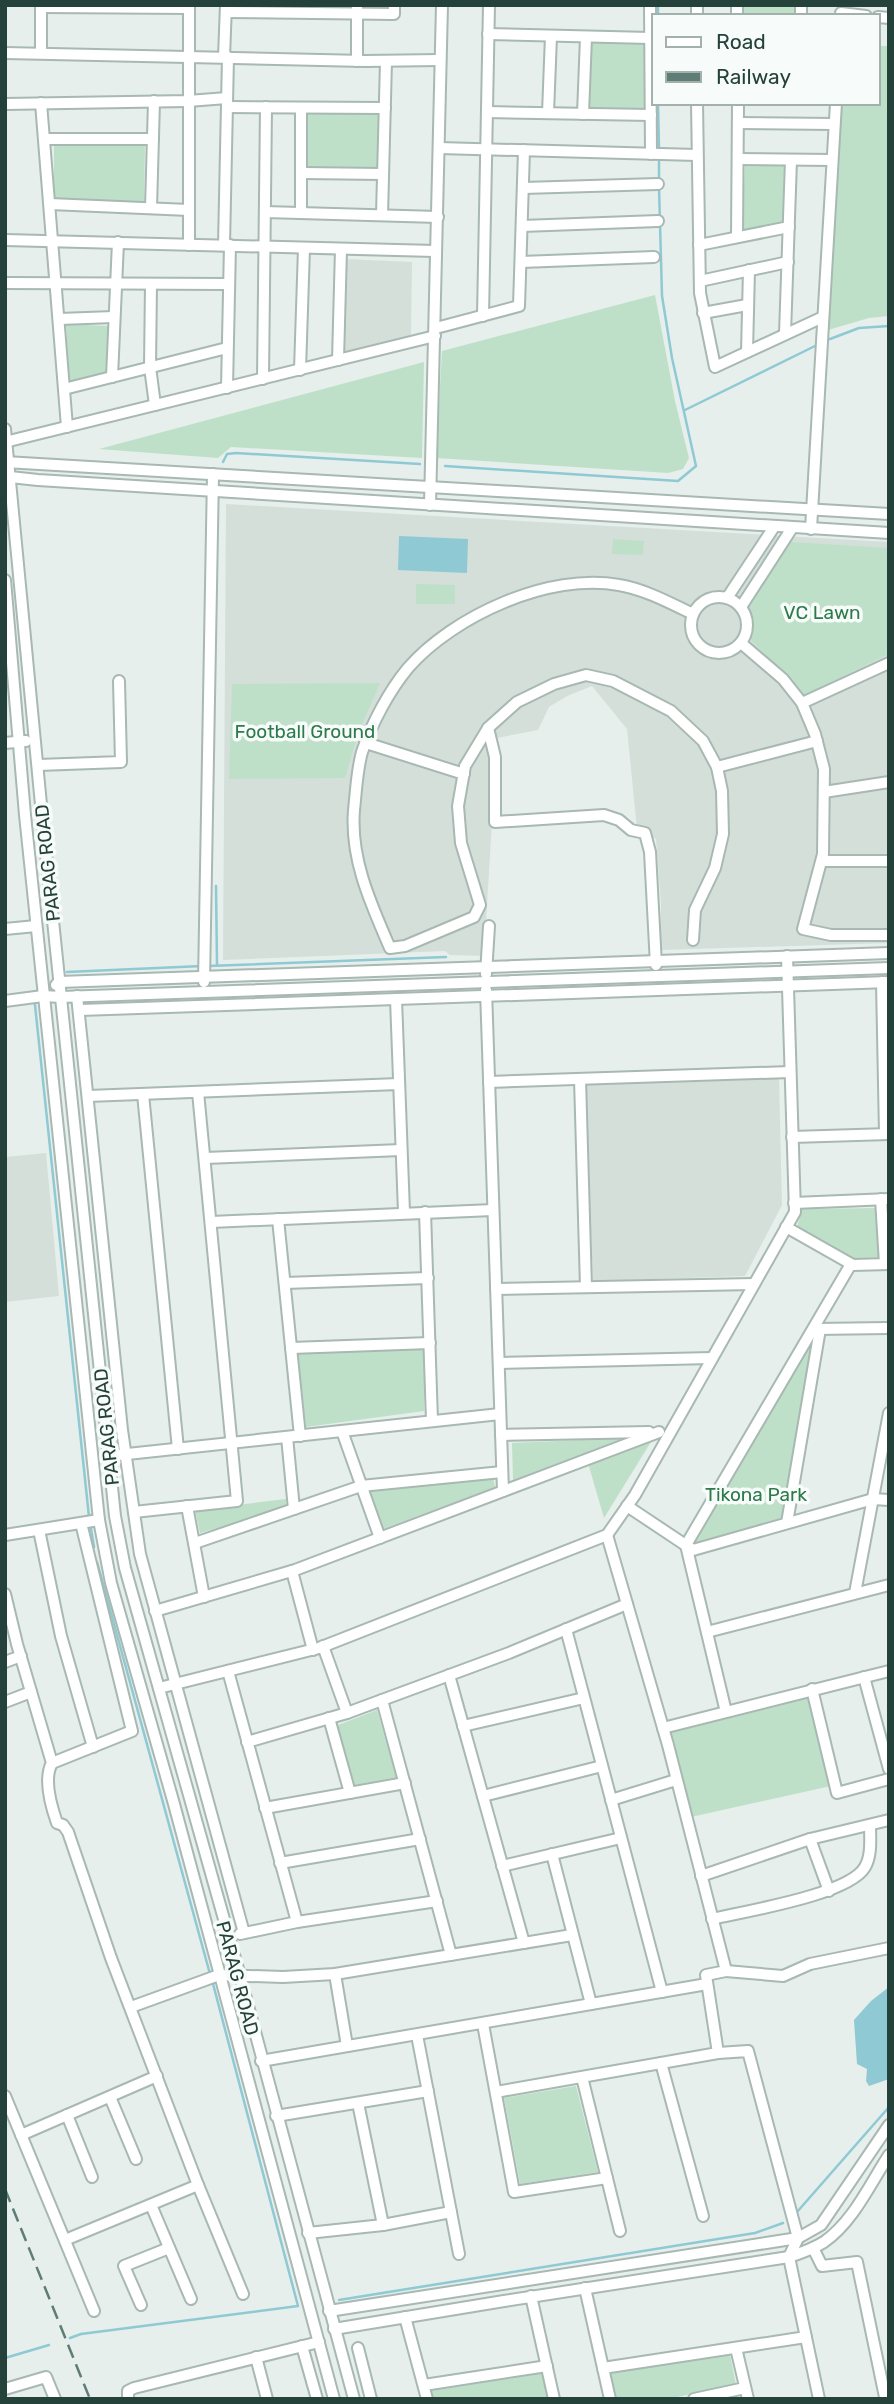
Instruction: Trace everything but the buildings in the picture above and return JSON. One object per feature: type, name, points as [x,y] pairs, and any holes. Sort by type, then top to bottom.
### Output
[{"type":"street","points":[[227,388],[226,9],[357,8],[394,13],[394,5]]},
{"type":"street","points":[[430,505],[442,5]]},
{"type":"street","points":[[484,316],[489,5]]},
{"type":"street","points":[[650,5],[650,115],[656,154]]},
{"type":"street","points":[[41,53],[41,6],[189,7],[189,245]]},
{"type":"street","points":[[357,8],[357,61]]},
{"type":"street","points":[[488,34],[650,38]]},
{"type":"street","points":[[548,113],[551,36]]},
{"type":"street","points":[[583,114],[586,37]]},
{"type":"street","points":[[5,53],[357,61],[440,60]]},
{"type":"street","points":[[383,215],[386,61]]},
{"type":"street","points":[[5,103],[188,101],[266,107],[385,108]]},
{"type":"street","points":[[151,208],[154,102]]},
{"type":"street","points":[[41,103],[67,427]]},
{"type":"street","points":[[697,105],[699,281],[715,367],[822,317]]},
{"type":"street","points":[[737,237],[738,105]]},
{"type":"street","points":[[811,529],[835,105]]},
{"type":"street","points":[[263,379],[266,107]]},
{"type":"street","points":[[301,108],[301,213]]},
{"type":"street","points":[[487,112],[650,115]]},
{"type":"street","points":[[738,123],[834,124]]},
{"type":"street","points":[[44,139],[153,139]]},
{"type":"street","points":[[439,148],[697,155]]},
{"type":"street","points":[[6,442],[338,360],[519,306],[524,150]]},
{"type":"street","points":[[738,159],[832,160]]},
{"type":"street","points":[[785,334],[791,160]]},
{"type":"street","points":[[302,173],[383,174]]},
{"type":"street","points":[[523,188],[658,184]]},
{"type":"street","points":[[50,204],[189,210]]},
{"type":"street","points":[[265,212],[438,217]]},
{"type":"street","points":[[522,226],[658,221]]},
{"type":"street","points":[[699,245],[789,227]]},
{"type":"street","points":[[5,240],[435,251]]},
{"type":"street","points":[[112,377],[118,242]]},
{"type":"street","points":[[300,370],[304,248]]},
{"type":"street","points":[[338,360],[341,249]]},
{"type":"street","points":[[521,262],[654,257]]},
{"type":"street","points":[[699,281],[788,262]]},
{"type":"street","points":[[747,352],[749,270]]},
{"type":"street","points":[[5,283],[228,284]]},
{"type":"street","points":[[151,284],[150,367],[155,405]]},
{"type":"street","points":[[703,313],[747,305]]},
{"type":"street","points":[[59,319],[114,317]]},
{"type":"street","points":[[64,389],[227,348]]},
{"type":"street","name":"PARAG ROAD","points":[[5,429],[115,1516],[121,1548],[354,2399]]},
{"type":"street","points":[[7,468],[213,474],[889,514]]},
{"type":"street","points":[[7,468],[213,492],[889,533]]},
{"type":"street","points":[[205,991],[213,474]]},
{"type":"street","points":[[727,598],[774,527]]},
{"type":"street","points":[[741,607],[792,528]]},
{"type":"street","name":"PARAG ROAD","points":[[5,580],[36,926],[99,1520],[111,1583],[308,2301],[311,2344],[334,2399]]},
{"type":"street","points":[[693,614],[620,585],[586,583],[542,588],[502,603],[444,635],[408,668],[382,707],[362,754],[354,812],[357,857],[369,899],[390,948],[405,946],[474,918],[480,905],[461,843],[458,806],[465,766],[488,728],[517,702],[554,684],[586,675],[613,681],[671,711],[703,741],[717,767],[722,791],[723,834],[715,868],[695,910],[693,940]]},
{"type":"street","points":[[711,598],[727,598],[741,607],[747,618],[748,628],[741,643],[728,652],[717,653],[704,649],[692,633],[693,614],[701,603],[711,598]]},
{"type":"street","points":[[741,643],[783,679],[802,703],[817,741],[824,769],[822,860],[803,929],[831,935],[889,935]]},
{"type":"street","points":[[802,703],[889,663]]},
{"type":"street","points":[[38,765],[121,762],[119,681]]},
{"type":"street","points":[[488,728],[495,757],[495,822],[604,815],[619,820],[631,830],[645,834],[650,852],[657,975]]},
{"type":"street","points":[[5,743],[36,740]]},
{"type":"street","points":[[717,767],[817,741]]},
{"type":"street","points":[[366,743],[464,774]]},
{"type":"street","points":[[824,792],[889,782]]},
{"type":"street","points":[[822,860],[889,861]]},
{"type":"street","points":[[5,929],[36,926]]},
{"type":"street","points":[[489,926],[486,996],[503,1491]]},
{"type":"street","points":[[43,996],[60,982],[889,953]]},
{"type":"street","points":[[159,1688],[318,1648],[607,1535],[627,1506],[664,1433],[712,1358],[794,1212],[786,971],[788,956]]},
{"type":"street","points":[[5,1001],[43,996],[889,968]]},
{"type":"street","points":[[80,1010],[885,982],[887,1134],[792,1137]]},
{"type":"street","points":[[77,996],[126,1455],[140,1555],[244,1933]]},
{"type":"street","points":[[396,999],[404,1212]]},
{"type":"street","points":[[489,1082],[790,1072]]},
{"type":"street","points":[[580,1079],[586,1287]]},
{"type":"street","points":[[88,1096],[399,1084]]},
{"type":"street","points":[[134,1512],[237,1500],[198,1092]]},
{"type":"street","points":[[143,1094],[178,1449]]},
{"type":"street","points":[[205,1158],[401,1150]]},
{"type":"street","points":[[786,1227],[850,1264],[887,1264],[885,1199],[794,1203]]},
{"type":"street","points":[[211,1222],[494,1210]]},
{"type":"street","points":[[425,1212],[432,1421]]},
{"type":"street","points":[[278,1219],[300,1436]]},
{"type":"street","points":[[726,1712],[686,1545],[816,1329],[850,1264]]},
{"type":"street","points":[[285,1283],[428,1278]]},
{"type":"street","points":[[496,1289],[754,1284]]},
{"type":"street","points":[[816,1329],[889,1328]]},
{"type":"street","points":[[787,1523],[816,1329]]},
{"type":"street","points":[[291,1348],[430,1343]]},
{"type":"street","points":[[499,1363],[712,1358]]},
{"type":"street","points":[[855,1593],[889,1413]]},
{"type":"street","points":[[109,1456],[500,1414]]},
{"type":"street","points":[[342,1431],[380,1538]]},
{"type":"street","points":[[501,1435],[664,1433]]},
{"type":"street","points":[[155,1611],[292,1571],[664,1433]]},
{"type":"street","points":[[287,1437],[294,1509]]},
{"type":"street","points":[[195,1543],[361,1486],[502,1472]]},
{"type":"street","points":[[627,1506],[694,1550],[873,1499],[889,1500]]},
{"type":"street","points":[[187,1506],[205,1597]]},
{"type":"street","points":[[5,1535],[99,1520]]},
{"type":"street","points":[[80,1523],[132,1731],[52,1763],[48,1769],[51,1806],[57,1823],[63,1825],[68,1832],[75,1858],[157,2077],[243,2294]]},
{"type":"street","points":[[39,1530],[61,1636],[93,1747]]},
{"type":"street","points":[[607,1535],[663,1728],[726,1971]]},
{"type":"street","points":[[88,1555],[121,1548]]},
{"type":"street","points":[[292,1571],[318,1648],[347,1713]]},
{"type":"street","points":[[707,1632],[889,1585]]},
{"type":"street","points":[[5,1594],[52,1763]]},
{"type":"street","points":[[247,1742],[347,1713],[627,1604]]},
{"type":"street","points":[[566,1629],[662,1992]]},
{"type":"street","points":[[5,1662],[21,1656]]},
{"type":"street","points":[[228,1671],[296,1922]]},
{"type":"street","points":[[663,1728],[889,1671]]},
{"type":"street","points":[[119,1679],[137,1674]]},
{"type":"street","points":[[449,1675],[524,1943]]},
{"type":"street","points":[[864,1677],[889,1769]]},
{"type":"street","points":[[812,1689],[836,1794],[889,1779]]},
{"type":"street","points":[[5,1702],[31,1692]]},
{"type":"street","points":[[463,1726],[584,1698]]},
{"type":"street","points":[[382,1700],[451,1955]]},
{"type":"street","points":[[329,1718],[350,1793]]},
{"type":"street","points":[[483,1796],[602,1766]]},
{"type":"street","points":[[611,1800],[676,1780]]},
{"type":"street","points":[[265,1808],[405,1783]]},
{"type":"street","points":[[701,1877],[810,1839],[889,1820]]},
{"type":"street","points":[[712,1919],[829,1891],[859,1875],[866,1867],[871,1840],[870,1825]]},
{"type":"street","points":[[502,1866],[621,1838]]},
{"type":"street","points":[[281,1863],[420,1839]]},
{"type":"street","points":[[810,1839],[829,1891]]},
{"type":"street","points":[[552,1854],[591,2004]]},
{"type":"street","points":[[227,1936],[296,1922],[437,1901]]},
{"type":"street","points":[[131,2007],[219,1975],[283,1977],[335,1974],[572,1935]]},
{"type":"street","points":[[718,2053],[706,1975],[726,1971],[783,1976],[810,1964],[889,1948]]},
{"type":"street","points":[[335,1974],[347,2046]]},
{"type":"street","points":[[261,2061],[708,1984]]},
{"type":"street","points":[[484,2024],[514,2192],[607,2178]]},
{"type":"street","points":[[417,2035],[459,2254]]},
{"type":"street","points":[[496,2092],[718,2053],[748,2052],[798,2238],[789,2257],[819,2399]]},
{"type":"street","points":[[661,2063],[703,2216]]},
{"type":"street","points":[[21,2135],[157,2077]]},
{"type":"street","points":[[582,2077],[620,2231]]},
{"type":"street","points":[[276,2116],[428,2091]]},
{"type":"street","points":[[5,2096],[94,2311]]},
{"type":"street","points":[[110,2096],[136,2159]]},
{"type":"street","points":[[358,2103],[383,2225]]},
{"type":"street","points":[[67,2115],[92,2177]]},
{"type":"street","points":[[329,2311],[798,2238],[821,2225],[889,2125]]},
{"type":"street","points":[[334,2329],[789,2257],[825,2241],[846,2221],[889,2155]]},
{"type":"street","points":[[65,2240],[198,2185]]},
{"type":"street","points":[[151,2205],[191,2299]]},
{"type":"street","points":[[308,2233],[383,2225],[451,2212]]},
{"type":"street","points":[[141,2305],[124,2266],[169,2248]]},
{"type":"street","points":[[813,2248],[822,2266],[857,2262],[884,2397]]},
{"type":"street","points":[[585,2288],[610,2399]]},
{"type":"street","points":[[531,2296],[554,2399]]},
{"type":"street","points":[[308,2301],[326,2298]]},
{"type":"street","points":[[405,2317],[427,2399]]},
{"type":"street","points":[[603,2368],[806,2337]]},
{"type":"street","points":[[128,2399],[128,2391],[134,2388],[311,2344],[317,2399]]},
{"type":"street","points":[[358,2348],[371,2399]]},
{"type":"street","points":[[694,2399],[747,2393],[736,2348]]},
{"type":"street","points":[[256,2357],[267,2399]]},
{"type":"street","points":[[424,2385],[547,2366]]},
{"type":"street","points":[[5,2389],[46,2377],[55,2399]]},
{"type":"shaded area","points":[[345,259],[412,262],[411,335],[342,354]]},
{"type":"shaded area","points":[[226,504],[889,542],[889,943],[661,950],[656,839],[637,829],[627,729],[592,686],[549,707],[538,730],[497,738],[484,956],[450,955],[445,951],[223,960]]},
{"type":"shaded area","points":[[779,1079],[782,1205],[745,1276],[593,1281],[585,1085]]},
{"type":"shaded area","points":[[46,1153],[59,1296],[5,1302],[5,1157]]},
{"type":"green space","points":[[742,5],[794,5],[794,14],[742,14]]},
{"type":"green space","points":[[589,42],[644,42],[644,109],[589,109]]},
{"type":"green space","points":[[880,46],[889,46],[889,316],[869,318],[828,330],[841,105],[880,105]]},
{"type":"green space","points":[[306,111],[379,113],[378,173],[304,171]]},
{"type":"green space","points":[[145,143],[144,202],[54,199],[54,145]]},
{"type":"green space","points":[[745,165],[784,166],[783,223],[742,232]]},
{"type":"green space","points":[[655,295],[689,458],[683,469],[668,473],[436,458],[442,351]]},
{"type":"green space","points":[[66,324],[109,326],[108,373],[69,383]]},
{"type":"green space","points":[[424,362],[422,458],[231,447],[218,458],[99,449]]},
{"type":"green space","points":[[613,539],[644,541],[643,555],[612,554]]},
{"type":"green space","name":"VC Lawn","points":[[790,542],[889,548],[889,654],[804,695],[750,639],[752,620],[748,606]]},
{"type":"green space","points":[[416,584],[455,585],[455,604],[416,604]]},
{"type":"green space","name":"Football Ground","points":[[380,683],[358,734],[345,778],[229,779],[232,684]]},
{"type":"green space","points":[[876,1208],[879,1259],[856,1261],[797,1227],[802,1209]]},
{"type":"green space","name":"Tikona Park","points":[[813,1329],[787,1523],[690,1547]]},
{"type":"green space","points":[[424,1348],[424,1411],[306,1427],[298,1353]]},
{"type":"green space","points":[[654,1437],[604,1518],[588,1463]]},
{"type":"green space","points":[[624,1438],[513,1480],[512,1443]]},
{"type":"green space","points":[[493,1477],[495,1487],[383,1529],[368,1491]]},
{"type":"green space","points":[[286,1499],[287,1508],[200,1533],[195,1510]]},
{"type":"green space","points":[[810,1692],[831,1786],[691,1817],[667,1730]]},
{"type":"green space","points":[[377,1710],[397,1780],[353,1786],[338,1725]]},
{"type":"green space","points":[[576,2086],[598,2172],[520,2184],[504,2098]]},
{"type":"green space","points":[[730,2355],[736,2385],[667,2399],[615,2399],[610,2372]]},
{"type":"green space","points":[[543,2373],[548,2399],[433,2399],[431,2391]]},
{"type":"water","points":[[399,536],[468,539],[467,573],[398,570]]},
{"type":"water","points":[[889,1987],[889,2079],[869,2086],[866,2081],[867,2069],[857,2064],[854,2020],[871,2001]]},
{"type":"waterway","points":[[658,5],[658,14]]},
{"type":"waterway","points":[[658,105],[659,149]]},
{"type":"waterway","points":[[659,156],[659,180]]},
{"type":"waterway","points":[[445,466],[678,481],[696,466],[672,358],[662,296],[659,187]]},
{"type":"waterway","points":[[830,339],[859,328],[889,326]]},
{"type":"waterway","points":[[685,410],[817,345]]},
{"type":"waterway","points":[[223,462],[227,454],[236,453],[420,464]]},
{"type":"waterway","points":[[216,886],[217,965]]},
{"type":"waterway","points":[[208,966],[446,957]]},
{"type":"waterway","points":[[67,972],[202,966]]},
{"type":"waterway","points":[[35,1005],[89,1517]]},
{"type":"waterway","points":[[90,1523],[94,1547]]},
{"type":"waterway","points":[[97,1562],[210,1974]]},
{"type":"waterway","points":[[70,2338],[81,2334],[298,2306],[212,1980]]},
{"type":"waterway","points":[[797,2212],[889,2107]]},
{"type":"waterway","points":[[339,2300],[755,2233],[783,2223]]},
{"type":"waterway","points":[[5,2358],[49,2345]]},
{"type":"railway","points":[[5,2189],[90,2399]]}]
